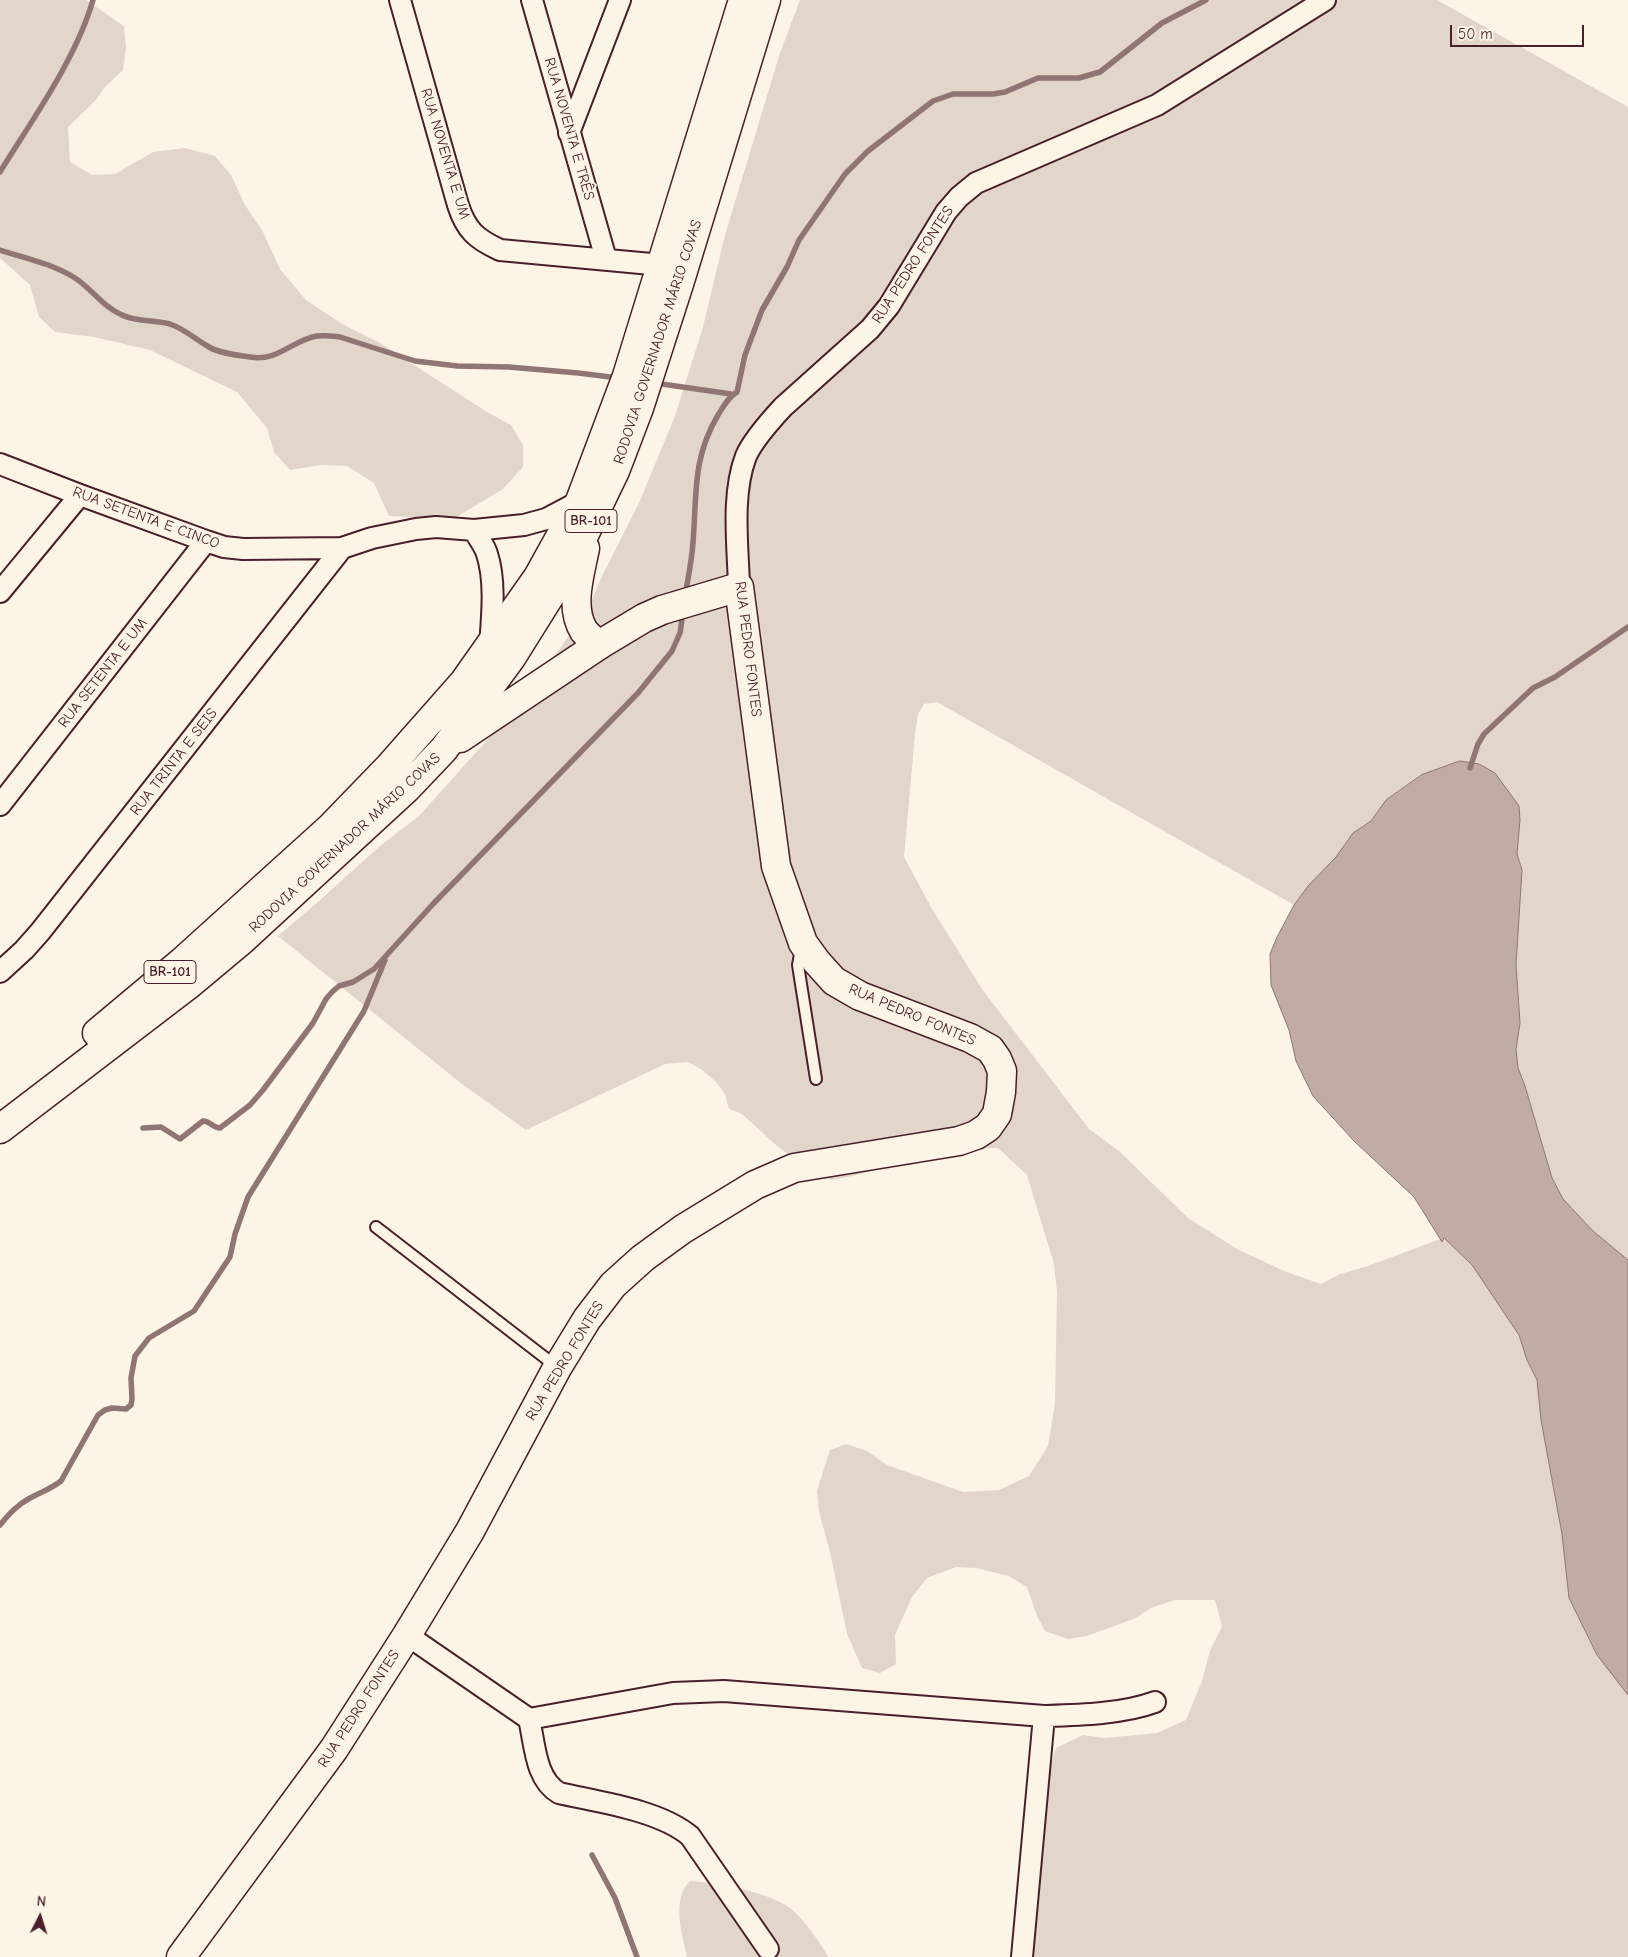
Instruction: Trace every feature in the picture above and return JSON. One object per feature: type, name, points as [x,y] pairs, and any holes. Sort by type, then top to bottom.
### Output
[{"type":"main road","name":"RODOVIA GOVERNADOR MÁRIO COVAS","points":[[0,1106],[60,1064],[183,962],[330,828],[389,767],[452,697],[538,577],[580,501],[627,376],[743,0]]},
{"type":"main road","name":"RODOVIA GOVERNADOR MÁRIO COVAS","points":[[0,1129],[187,986],[242,940],[406,789],[444,749],[511,658],[571,562],[615,471],[639,408],[679,284],[766,0]]},
{"type":"main road","points":[[589,526],[579,584],[577,609],[585,632],[599,645]]},
{"type":"main road","points":[[444,749],[599,645],[644,618],[662,610],[739,587]]},
{"type":"main road","name":"RUA PEDRO FONTES","points":[[181,1957],[334,1749],[407,1635],[470,1531],[558,1368],[587,1319],[613,1285],[643,1258],[683,1229],[756,1185],[794,1168],[959,1141],[976,1135],[988,1127],[997,1114],[1002,1092],[1002,1071],[997,1059],[990,1050],[970,1038],[854,992],[834,981],[803,943],[776,866],[739,587]]},
{"type":"street","name":"RUA NOVENTA E UM","points":[[400,0],[458,205],[463,220],[472,232],[484,243],[500,250],[662,265]]},
{"type":"street","name":"RUA NOVENTA E TRÊS","points":[[532,0],[606,259]]},
{"type":"street","points":[[569,133],[620,0]]},
{"type":"street","name":"RUA PEDRO FONTES","points":[[739,587],[738,498],[741,474],[747,454],[783,407],[851,348],[889,306],[934,229],[959,197],[976,182],[1157,105],[1325,0]]},
{"type":"street","name":"RUA SETENTA E CINCO","points":[[0,464],[206,541],[224,547],[243,549],[342,548],[372,538],[416,529],[436,527],[474,530],[524,526],[546,519],[580,501]]},
{"type":"street","points":[[0,592],[80,495]]},
{"type":"street","points":[[474,530],[487,554],[491,578],[490,646]]},
{"type":"street","name":"RUA SETENTA E UM","points":[[0,805],[206,541]]},
{"type":"street","name":"RUA TRINTA E SEIS","points":[[0,972],[40,932],[342,548]]},
{"type":"street","points":[[407,1635],[529,1719],[541,1773],[550,1788],[559,1793],[654,1815],[680,1828],[690,1836],[768,1949]]},
{"type":"street","points":[[529,1719],[673,1693],[724,1691],[1044,1716],[1093,1714],[1138,1708],[1155,1702]]},
{"type":"street","points":[[1022,1957],[1044,1716]]},
{"type":"lane","points":[[803,943],[798,965],[816,1079]]},
{"type":"lane","points":[[376,1227],[558,1368]]},
{"type":"shaded area","points":[[0,0],[86,0],[124,26],[126,47],[123,70],[68,127],[70,162],[92,175],[115,174],[153,152],[185,148],[215,156],[231,175],[245,205],[263,232],[280,269],[306,300],[342,324],[380,343],[487,412],[511,425],[523,445],[523,467],[503,489],[453,519],[389,516],[374,483],[347,466],[321,465],[290,470],[274,452],[267,428],[237,392],[150,350],[94,337],[55,332],[39,317],[30,285],[0,258]]},
{"type":"shaded area","points":[[800,0],[1437,0],[1628,107],[1628,1260],[1593,1231],[1563,1199],[1552,1178],[1518,1068],[1516,1049],[1520,1023],[1516,965],[1522,870],[1517,854],[1520,820],[1519,806],[1495,773],[1421,774],[1386,800],[1371,821],[1353,833],[1336,857],[1308,886],[1294,905],[937,702],[924,704],[918,714],[904,857],[932,909],[982,989],[1089,1129],[1119,1151],[1188,1218],[1237,1249],[1284,1271],[1321,1284],[1340,1274],[1368,1266],[1443,1238],[1472,1265],[1519,1335],[1527,1360],[1537,1380],[1541,1420],[1562,1534],[1569,1598],[1597,1655],[1628,1695],[1628,1957],[1022,1957],[1048,1775],[1056,1748],[1083,1735],[1104,1738],[1157,1733],[1186,1720],[1202,1681],[1210,1651],[1222,1626],[1215,1600],[1175,1600],[1151,1608],[1136,1618],[1087,1636],[1068,1639],[1045,1631],[1037,1616],[1027,1587],[1009,1576],[976,1568],[956,1567],[927,1578],[912,1597],[895,1635],[896,1664],[880,1673],[862,1668],[847,1634],[830,1552],[819,1512],[817,1491],[830,1450],[846,1444],[867,1451],[887,1465],[963,1492],[999,1490],[1029,1476],[1048,1446],[1055,1403],[1057,1292],[1054,1264],[1027,1175],[998,1148],[980,1148],[916,1158],[857,1175],[831,1180],[809,1170],[776,1145],[742,1114],[729,1109],[725,1094],[716,1082],[701,1069],[688,1062],[665,1064],[526,1130],[462,1084],[278,936],[380,846],[419,816],[523,700],[588,609],[602,576],[639,503],[675,416],[703,327],[725,235],[780,53]]},
{"type":"shaded area","points":[[1460,761],[1479,764],[1495,773],[1519,806],[1520,820],[1517,854],[1522,870],[1516,965],[1520,1023],[1516,1049],[1518,1068],[1552,1178],[1563,1199],[1593,1231],[1628,1260],[1628,1695],[1597,1655],[1569,1598],[1562,1534],[1541,1420],[1537,1380],[1527,1360],[1519,1335],[1472,1265],[1444,1238],[1442,1242],[1414,1197],[1354,1141],[1313,1096],[1296,1061],[1289,1030],[1271,985],[1270,954],[1294,905],[1308,886],[1336,857],[1353,833],[1371,821],[1386,800],[1421,775]]},
{"type":"shaded area","points":[[690,1881],[753,1892],[787,1906],[810,1930],[828,1957],[687,1957],[679,1907],[684,1889]]},
{"type":"waterway","points":[[0,172],[65,67],[93,0]]},
{"type":"waterway","points":[[685,596],[691,562],[697,477],[710,431],[729,399],[737,392],[745,355],[762,310],[787,267],[799,240],[845,174],[868,151],[933,101],[953,94],[993,94],[1005,92],[1038,78],[1079,78],[1100,72],[1162,23],[1206,0]]},
{"type":"waterway","points":[[0,250],[39,262],[66,273],[81,282],[115,312],[133,319],[170,324],[209,347],[229,354],[260,358],[277,354],[308,338],[328,336],[340,337],[415,361],[457,366],[509,367],[619,378]]},
{"type":"waterway","points":[[655,383],[731,394]]},
{"type":"waterway","points":[[143,1128],[161,1127],[180,1139],[203,1121],[220,1128],[250,1105],[313,1023],[332,992],[339,986],[353,982],[374,969],[433,904],[638,693],[672,651],[680,633],[683,612]]},
{"type":"waterway","points":[[1470,768],[1478,744],[1484,734],[1533,688],[1555,677],[1628,627]]},
{"type":"waterway","points":[[0,1525],[21,1504],[61,1481],[98,1415],[105,1410],[112,1408],[126,1409],[131,1405],[131,1378],[135,1356],[149,1338],[194,1311],[230,1257],[235,1234],[248,1197],[364,1011],[385,960]]},
{"type":"waterway","points":[[592,1855],[615,1898],[637,1957]]}]
